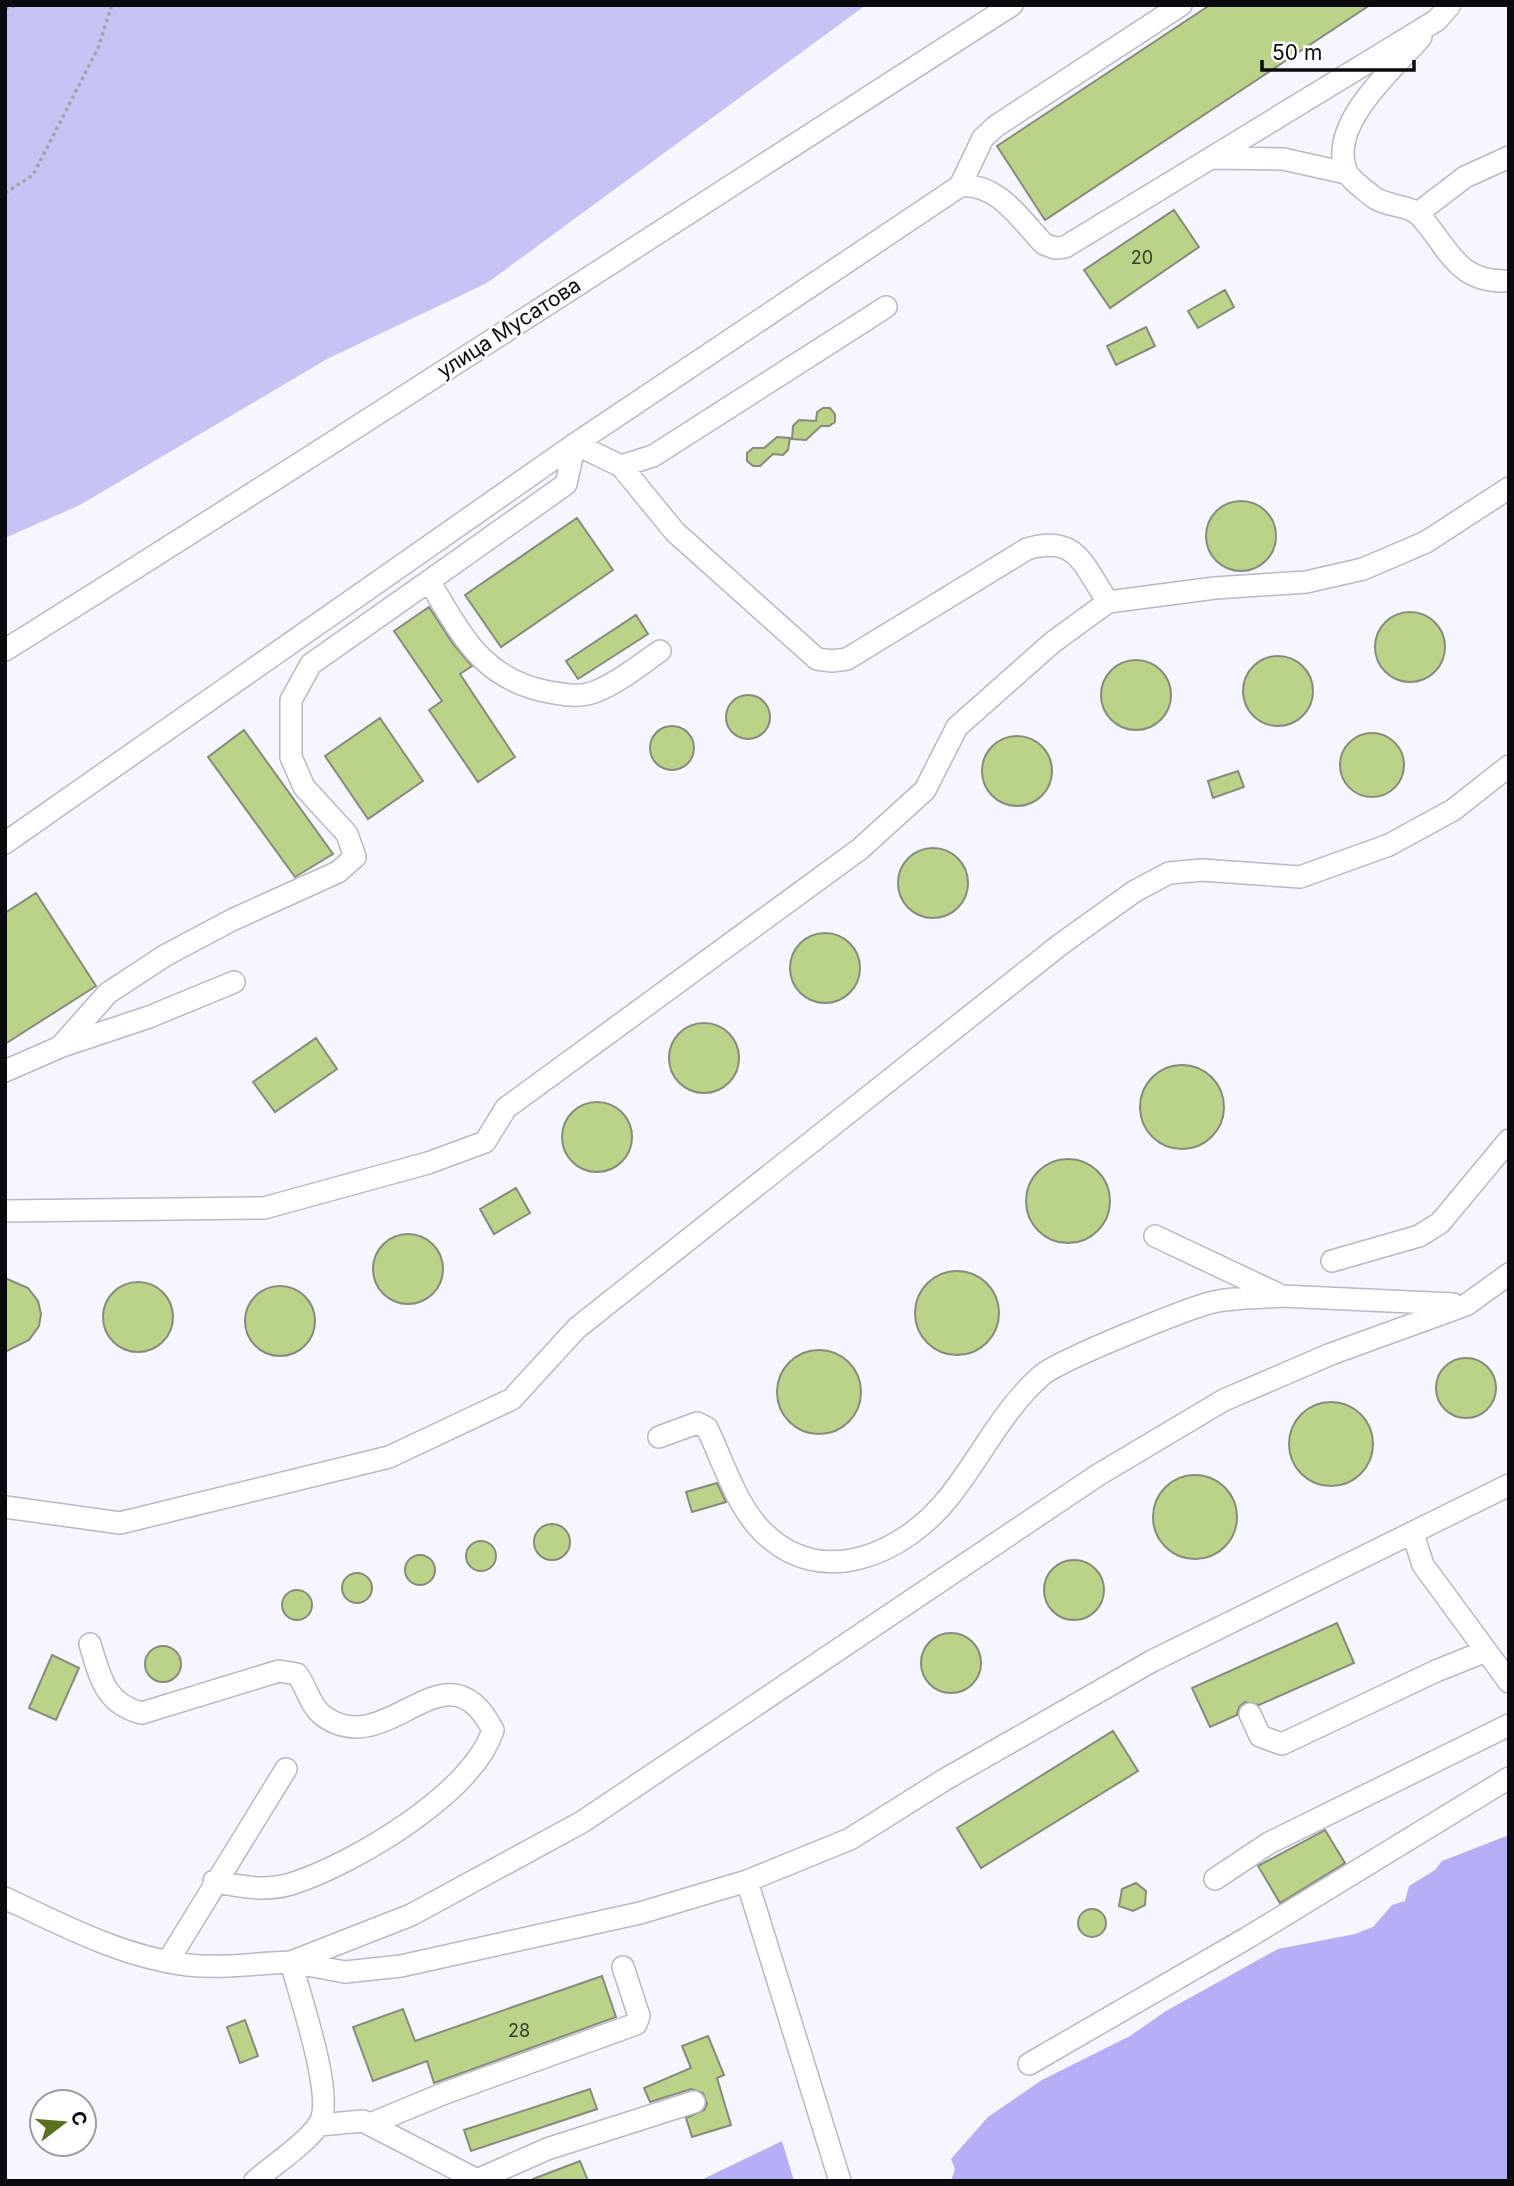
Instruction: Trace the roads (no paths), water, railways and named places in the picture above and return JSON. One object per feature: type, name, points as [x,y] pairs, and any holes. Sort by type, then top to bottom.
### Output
[{"type":"street","name":"улица Мусатова","points":[[5,650],[307,461],[576,284],[1012,5]]},
{"type":"street","points":[[960,186],[983,138],[996,126],[1181,5]]},
{"type":"street","points":[[5,843],[575,444],[960,186],[975,184],[992,190],[1044,244],[1055,248],[1065,247],[1443,13]]},
{"type":"street","points":[[1346,173],[1342,153],[1355,111],[1443,13]]},
{"type":"street","points":[[1418,213],[1465,177],[1509,157]]},
{"type":"street","points":[[1212,158],[1283,159],[1346,173],[1375,199],[1418,213],[1460,268],[1476,278],[1509,281]]},
{"type":"street","points":[[621,466],[653,456],[886,307]]},
{"type":"street","points":[[575,444],[621,466],[675,532],[817,659],[847,659],[1027,549],[1049,542],[1074,552],[1108,602]]},
{"type":"street","points":[[60,1047],[108,993],[166,955],[232,920],[338,872],[355,858],[347,834],[304,787],[291,757],[291,700],[311,664],[566,484],[575,444]]},
{"type":"street","points":[[5,1211],[264,1208],[428,1163],[485,1142],[506,1108],[860,849],[925,790],[957,727],[1053,642],[1108,602],[1215,588],[1306,582],[1363,569],[1426,542],[1509,488]]},
{"type":"street","points":[[429,580],[470,648],[499,675],[523,687],[575,696],[597,691],[660,650]]},
{"type":"street","points":[[5,1507],[120,1523],[389,1457],[512,1399],[577,1328],[1061,944],[1135,891],[1169,873],[1202,870],[1300,877],[1389,845],[1453,810],[1509,766]]},
{"type":"street","points":[[5,1071],[60,1047],[149,1017],[234,982]]},
{"type":"street","points":[[1332,1261],[1419,1236],[1440,1223],[1509,1140]]},
{"type":"street","points":[[1155,1236],[1282,1296]]},
{"type":"street","points":[[291,1962],[411,1915],[582,1822],[1098,1475],[1224,1400],[1332,1354],[1466,1305],[1509,1274]]},
{"type":"street","points":[[659,1437],[697,1423],[707,1428],[746,1511],[762,1531],[783,1547],[807,1558],[824,1563],[845,1563],[905,1539],[930,1520],[950,1496],[996,1428],[1044,1374],[1118,1339],[1217,1301],[1282,1296],[1466,1305]]},
{"type":"street","points":[[5,1898],[115,1948],[168,1961],[190,1965],[291,1962],[345,1972],[401,1966],[640,1913],[747,1881],[850,1839],[944,1780],[1152,1661],[1509,1485]]},
{"type":"street","points":[[1413,1534],[1423,1565],[1509,1682]]},
{"type":"street","points":[[90,1644],[101,1679],[113,1699],[125,1709],[142,1713],[278,1671],[297,1674],[320,1713],[337,1724],[356,1727],[379,1724],[424,1701],[454,1694],[470,1698],[484,1713],[493,1730],[487,1750],[461,1779],[380,1844],[292,1884],[250,1888],[214,1881]]},
{"type":"street","points":[[1250,1714],[1260,1736],[1282,1744],[1436,1671],[1486,1651]]},
{"type":"street","points":[[1215,1880],[1269,1843],[1509,1725]]},
{"type":"street","points":[[168,1961],[214,1881],[286,1769]]},
{"type":"street","points":[[1029,2064],[1247,1938],[1509,1779]]},
{"type":"street","points":[[747,1881],[840,2181]]},
{"type":"street","points":[[255,2181],[319,2125],[325,2112],[323,2085],[291,1962]]},
{"type":"street","points":[[370,2124],[446,2093],[636,2024],[639,2017],[623,1967]]},
{"type":"street","points":[[319,2125],[353,2120],[370,2124],[477,2181],[547,2149],[694,2102]]}]
